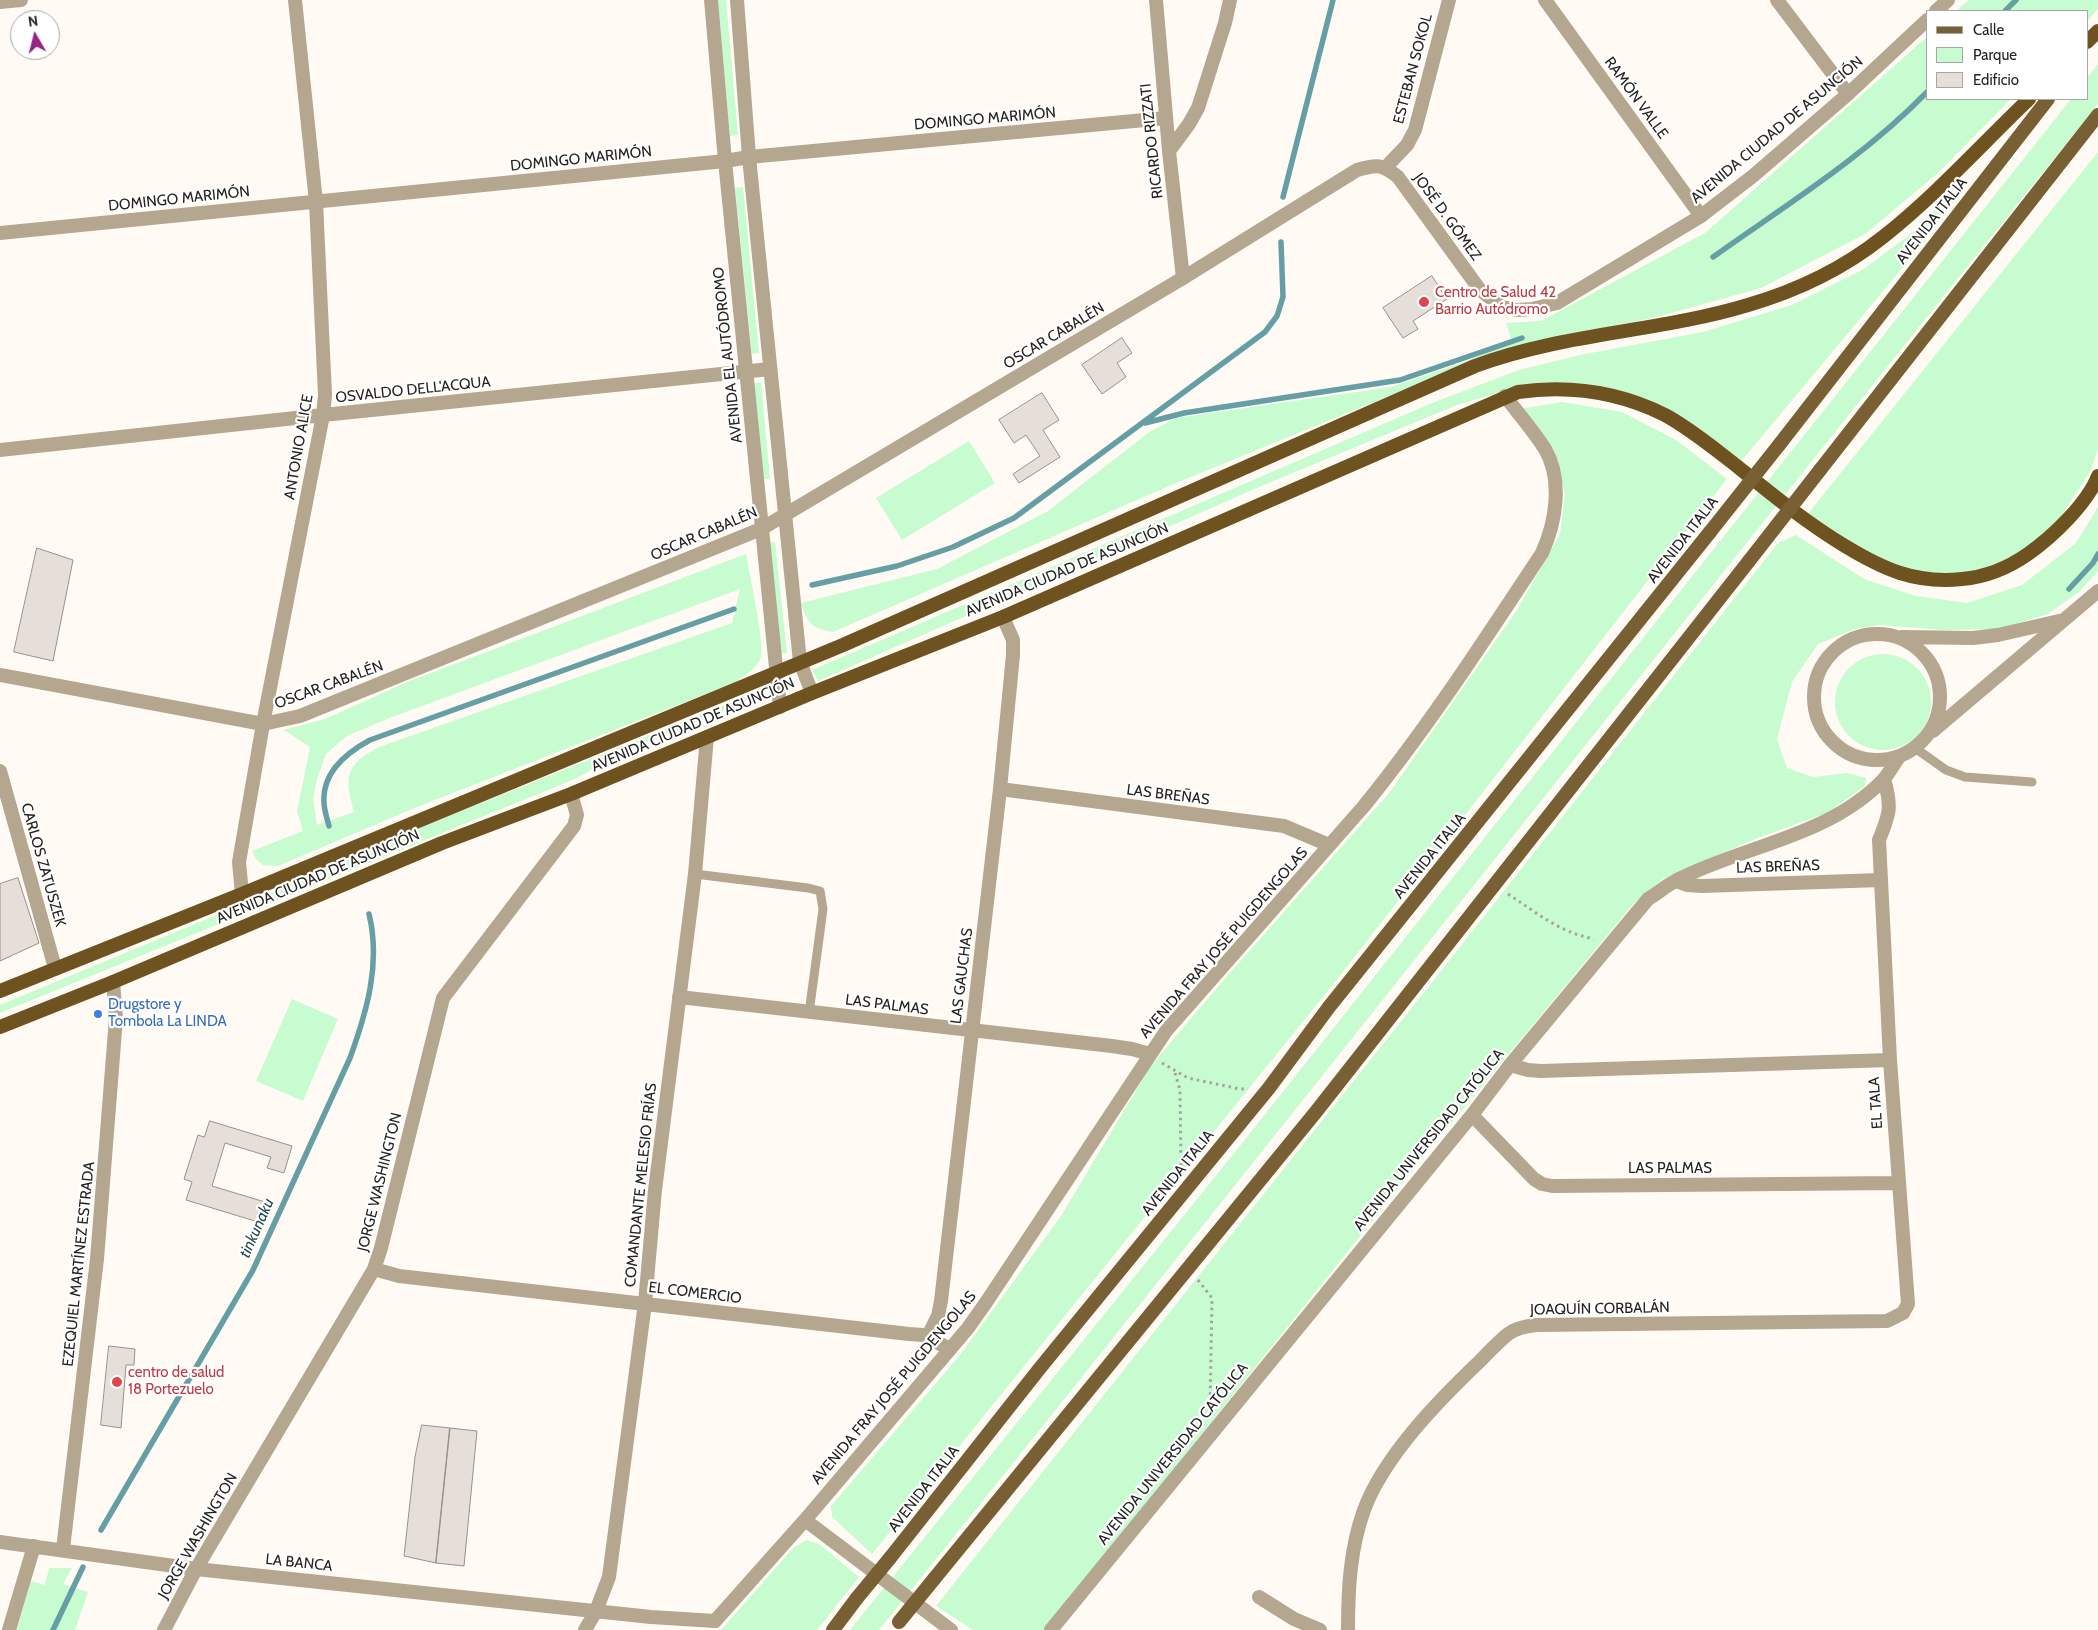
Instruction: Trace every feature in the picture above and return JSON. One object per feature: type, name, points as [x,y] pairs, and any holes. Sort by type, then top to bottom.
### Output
[{"type":"highway","points":[[2088,41],[2098,31]]},
{"type":"highway","name":"AVENIDA CIUDAD DE ASUNCIÓN","points":[[0,991],[242,894],[800,662],[1502,356],[1546,345],[1748,306],[1803,285],[1840,266],[1882,238],[1924,202],[2027,100]]},
{"type":"highway","name":"AVENIDA CIUDAD DE ASUNCIÓN","points":[[0,1027],[113,982],[442,842],[570,794],[812,693],[1003,617],[1505,396],[1518,392],[1546,388],[1584,390],[1622,399],[1664,415],[1692,432],[1817,529],[1871,562],[1906,576],[1929,580],[1973,578],[1998,571],[2018,561],[2040,546],[2063,525],[2098,476]]},
{"type":"main road","points":[[2088,49],[2098,36]]},
{"type":"main road","name":"AVENIDA ITALIA","points":[[833,1630],[1040,1368],[1269,1088],[1329,1007],[1779,446],[2047,100]]},
{"type":"main road","points":[[896,1626],[1314,1113],[1749,562],[2098,115]]},
{"type":"street","points":[[0,2],[21,0]]},
{"type":"street","name":"ANTONIO ALICE","points":[[242,894],[239,862],[263,724],[326,395],[316,202],[295,0]]},
{"type":"street","name":"AVENIDA EL AUTÓDROMO","points":[[711,0],[725,162],[761,530],[778,671],[780,707]]},
{"type":"street","points":[[737,0],[749,157],[784,515],[800,662],[812,693]]},
{"type":"street","name":"RICARDO RIZZATI","points":[[1156,0],[1169,151],[1183,278]]},
{"type":"street","points":[[1169,151],[1198,108],[1225,23],[1230,0]]},
{"type":"street","name":"ESTEBAN SOKOL","points":[[1386,167],[1407,145],[1415,130],[1449,0]]},
{"type":"street","name":"RAMÓN VALLE","points":[[1545,0],[1701,216]]},
{"type":"street","points":[[1777,0],[1848,94]]},
{"type":"street","points":[[1937,10],[1948,0]]},
{"type":"street","name":"AVENIDA CIUDAD DE ASUNCIÓN","points":[[1480,290],[1502,307],[1517,310],[1532,309],[1557,303],[1701,216],[1753,176],[1848,94],[1926,21]]},
{"type":"street","name":"DOMINGO MARIMÓN","points":[[0,233],[725,162],[749,157],[1166,118]]},
{"type":"street","name":"OSCAR CABALÉN","points":[[0,675],[263,724],[300,716],[761,530],[1183,278],[1357,170],[1370,166],[1386,167]]},
{"type":"street","name":"JOSÉ D. GÓMEZ","points":[[1386,167],[1398,177],[1480,290]]},
{"type":"street","name":"OSVALDO DELL'ACQUA","points":[[0,450],[770,370]]},
{"type":"street","name":"AVENIDA FRAY JOSÉ PUIGDENGOLAS","points":[[712,1626],[805,1520],[950,1349],[987,1302],[1166,1031],[1390,774],[1458,680],[1542,553],[1550,536],[1556,495],[1554,473],[1545,450],[1505,396]]},
{"type":"street","name":"AVENIDA UNIVERSIDAD CATÓLICA","points":[[2064,619],[2021,631],[1981,637],[1898,637],[1880,634],[1861,636],[1844,643],[1830,654],[1820,670],[1814,688],[1814,707],[1820,724],[1830,740],[1844,752],[1862,759],[1880,760],[1899,757],[1915,748],[2098,591]]},
{"type":"street","name":"LAS GAUCHAS","points":[[927,1338],[938,1316],[941,1301],[1000,789],[1013,655],[1013,640],[1003,617]]},
{"type":"street","name":"AVENIDA UNIVERSIDAD CATÓLICA","points":[[1898,637],[1914,645],[1926,656],[1935,670],[1940,686],[1941,702],[1937,718],[1929,735]]},
{"type":"street","name":"COMANDANTE MELESIO FRÍAS","points":[[585,1630],[596,1611],[609,1577],[645,1303],[655,1190],[695,874],[707,737]]},
{"type":"street","name":"AVENIDA UNIVERSIDAD CATÓLICA","points":[[1051,1630],[1510,1065],[1648,899],[1676,881],[1800,833],[1831,818],[1884,778],[1899,757]]},
{"type":"street","name":"CARLOS ZATUSZEK","points":[[0,771],[55,968]]},
{"type":"street","name":"EL TALA","points":[[1884,778],[1890,798],[1889,815],[1879,840],[1890,1060],[1908,1304],[1903,1313],[1895,1318]]},
{"type":"street","name":"LAS BREÑAS","points":[[1000,789],[1284,826],[1329,845]]},
{"type":"street","name":"JORGE WASHINGTON","points":[[164,1630],[196,1569],[374,1269],[381,1248],[443,998],[574,826],[577,815],[570,794]]},
{"type":"street","name":"LAS BREÑAS","points":[[1676,881],[1687,885],[1702,886],[1881,880]]},
{"type":"street","name":"EZEQUIEL MARTÍNEZ ESTRADA","points":[[64,1549],[98,1259],[116,1018],[113,982]]},
{"type":"street","name":"LAS PALMAS","points":[[680,997],[1112,1046],[1150,1054]]},
{"type":"street","points":[[1510,1065],[1541,1071],[1890,1060]]},
{"type":"street","name":"LAS PALMAS","points":[[1472,1114],[1534,1179],[1542,1184],[1552,1186],[1898,1183]]},
{"type":"street","name":"EL COMERCIO","points":[[374,1269],[399,1276],[910,1334],[927,1338],[950,1349]]},
{"type":"street","name":"JOAQUÍN CORBALÁN","points":[[1348,1630],[1350,1575],[1355,1537],[1364,1508],[1379,1479],[1408,1438],[1459,1381],[1508,1334],[1524,1327],[1536,1325],[1887,1321],[1895,1318]]},
{"type":"street","points":[[805,1520],[951,1630]]},
{"type":"street","name":"LA BANCA","points":[[0,1542],[64,1549],[196,1569],[596,1611],[712,1626]]},
{"type":"street","points":[[9,1630],[34,1546]]},
{"type":"street","points":[[1259,1597],[1294,1619],[1320,1630]]},
{"type":"lane","points":[[1915,748],[1946,770],[1966,777],[2032,782]]},
{"type":"lane","points":[[695,874],[820,891],[823,909],[809,1012]]},
{"type":"path","points":[[1495,885],[1561,929],[1575,935],[1612,943]]},
{"type":"path","points":[[1150,1054],[1175,1072],[1188,1078],[1240,1089],[1269,1088]]},
{"type":"path","points":[[1175,1072],[1180,1090],[1182,1132],[1181,1195]]},
{"type":"path","points":[[1188,1267],[1212,1298],[1209,1436]]},
{"type":"green space","points":[[718,0],[726,0],[738,135],[730,136]]},
{"type":"green space","points":[[1969,0],[2098,0],[2098,9],[2088,20],[2088,10],[1957,10]]},
{"type":"green space","points":[[1926,38],[1926,100],[2010,100],[1938,173],[1865,234],[1761,288],[1657,317],[1588,331],[1487,356],[1176,483],[833,632],[815,627],[806,616],[801,603],[937,569],[1048,511],[1148,433],[1176,418],[1391,387],[1467,361],[1512,342],[1506,323],[1541,321],[1705,233]]},
{"type":"green space","points":[[2098,64],[2098,104],[879,1630],[850,1630],[1239,1147],[2070,100],[2088,100],[2088,77]]},
{"type":"green space","points":[[2098,152],[2098,449],[2091,470],[2060,518],[2022,552],[1972,574],[1917,574],[1875,558],[1807,515]]},
{"type":"green space","points":[[743,187],[759,353],[752,354],[735,188]]},
{"type":"green space","points":[[1951,194],[1958,196],[1924,242],[1738,465],[1657,409],[1518,387],[1457,405],[1259,487],[818,681],[812,670],[1432,403],[1519,370],[1580,355],[1703,332],[1792,305],[1862,270],[1907,237]]},
{"type":"green space","points":[[753,383],[761,383],[770,479],[762,479]]},
{"type":"green space","points":[[1562,402],[1622,412],[1676,440],[1727,479],[1331,987],[872,1554],[832,1517],[831,1506],[960,1355],[1061,1216],[1150,1067],[1221,983],[1390,792],[1517,610],[1560,534],[1565,493],[1558,471],[1519,409]]},
{"type":"green space","points":[[969,441],[995,483],[902,540],[876,498]]},
{"type":"green space","points":[[2098,507],[2098,571],[2080,591],[2048,614],[1999,629],[1942,630],[1880,625],[1855,629],[1818,644],[1792,682],[1777,739],[1787,768],[1813,777],[1847,773],[1866,778],[1865,786],[1827,813],[1755,839],[1663,879],[1634,903],[1425,1155],[1045,1630],[973,1630],[936,1606],[1426,990],[1778,543],[1796,535],[1864,579],[1916,596],[1967,603],[2022,585],[2076,543]]},
{"type":"green space","points":[[775,542],[787,653],[780,653],[767,543]]},
{"type":"green space","points":[[746,554],[762,649],[761,657],[753,669],[734,683],[412,809],[278,866],[263,865],[256,859],[252,851],[303,831],[297,811],[310,747],[284,730],[325,719],[407,682]],"holes":[[[740,589],[732,623],[379,747],[359,760],[350,773],[349,789],[354,812],[317,825],[313,799],[317,779],[326,754],[347,736],[392,717]]]},
{"type":"green space","points":[[1883,654],[1901,658],[1917,668],[1927,684],[1931,702],[1927,720],[1917,736],[1901,746],[1883,750],[1865,746],[1849,736],[1839,720],[1835,702],[1839,684],[1849,668],[1865,658]]},
{"type":"green space","points":[[750,695],[752,699],[621,753],[575,779],[0,1013],[0,1005],[284,887],[325,867],[367,853],[424,826]]},
{"type":"green space","points":[[292,999],[338,1019],[303,1101],[256,1081]]},
{"type":"green space","points":[[807,1540],[819,1544],[859,1577],[817,1630],[721,1630],[794,1547]]},
{"type":"green space","points":[[49,1568],[72,1568],[63,1584],[88,1592],[75,1630],[17,1630],[31,1581],[45,1585]]},
{"type":"building","points":[[1432,276],[1447,299],[1413,321],[1418,329],[1403,338],[1383,308]]},
{"type":"building","points":[[1122,338],[1132,353],[1117,363],[1126,377],[1102,394],[1082,365]]},
{"type":"building","points":[[1042,393],[1059,420],[1043,430],[1060,457],[1019,483],[1013,474],[1040,456],[1026,435],[1014,443],[999,420]]},
{"type":"building","points":[[37,548],[73,560],[53,661],[14,652]]},
{"type":"building","points":[[18,878],[39,943],[0,961],[0,884]]},
{"type":"building","points":[[210,1121],[292,1146],[284,1173],[267,1168],[271,1157],[225,1143],[212,1186],[265,1202],[258,1222],[186,1200],[192,1182],[184,1179],[198,1135],[204,1137]]},
{"type":"building","points":[[109,1346],[135,1349],[134,1365],[126,1365],[121,1428],[101,1425]]},
{"type":"building","points":[[422,1425],[450,1428],[436,1563],[404,1556],[415,1457]]},
{"type":"building","points":[[450,1428],[477,1431],[464,1566],[436,1563]]},
{"type":"waterway","points":[[1283,197],[1333,0]]},
{"type":"waterway","points":[[2006,10],[2016,0]]},
{"type":"waterway","points":[[1713,257],[1851,159],[1903,116],[1926,93]]},
{"type":"waterway","points":[[812,585],[897,566],[953,547],[1014,518],[1265,332],[1277,316],[1283,297],[1281,242]]},
{"type":"waterway","points":[[1145,423],[1184,413],[1400,380],[1522,338]]},
{"type":"waterway","points":[[2069,589],[2093,563],[2098,554]]},
{"type":"waterway","points":[[329,826],[324,805],[324,791],[327,781],[344,757],[370,740],[734,609]]},
{"type":"waterway","name":"tinkunaku","points":[[101,1530],[253,1270],[350,1058],[367,1005],[373,969],[372,932],[369,914]]},
{"type":"waterway","name":"tinkunaku","points":[[53,1630],[83,1567]]},
{"type":"place","name":"Centro de Salud 42 Barrio Autódromo","points":[[1424,302]]},
{"type":"place","name":"Drugstore y Tombola La LINDA","points":[[98,1014]]},
{"type":"place","name":"centro de salud 18 Portezuelo","points":[[117,1382]]}]
